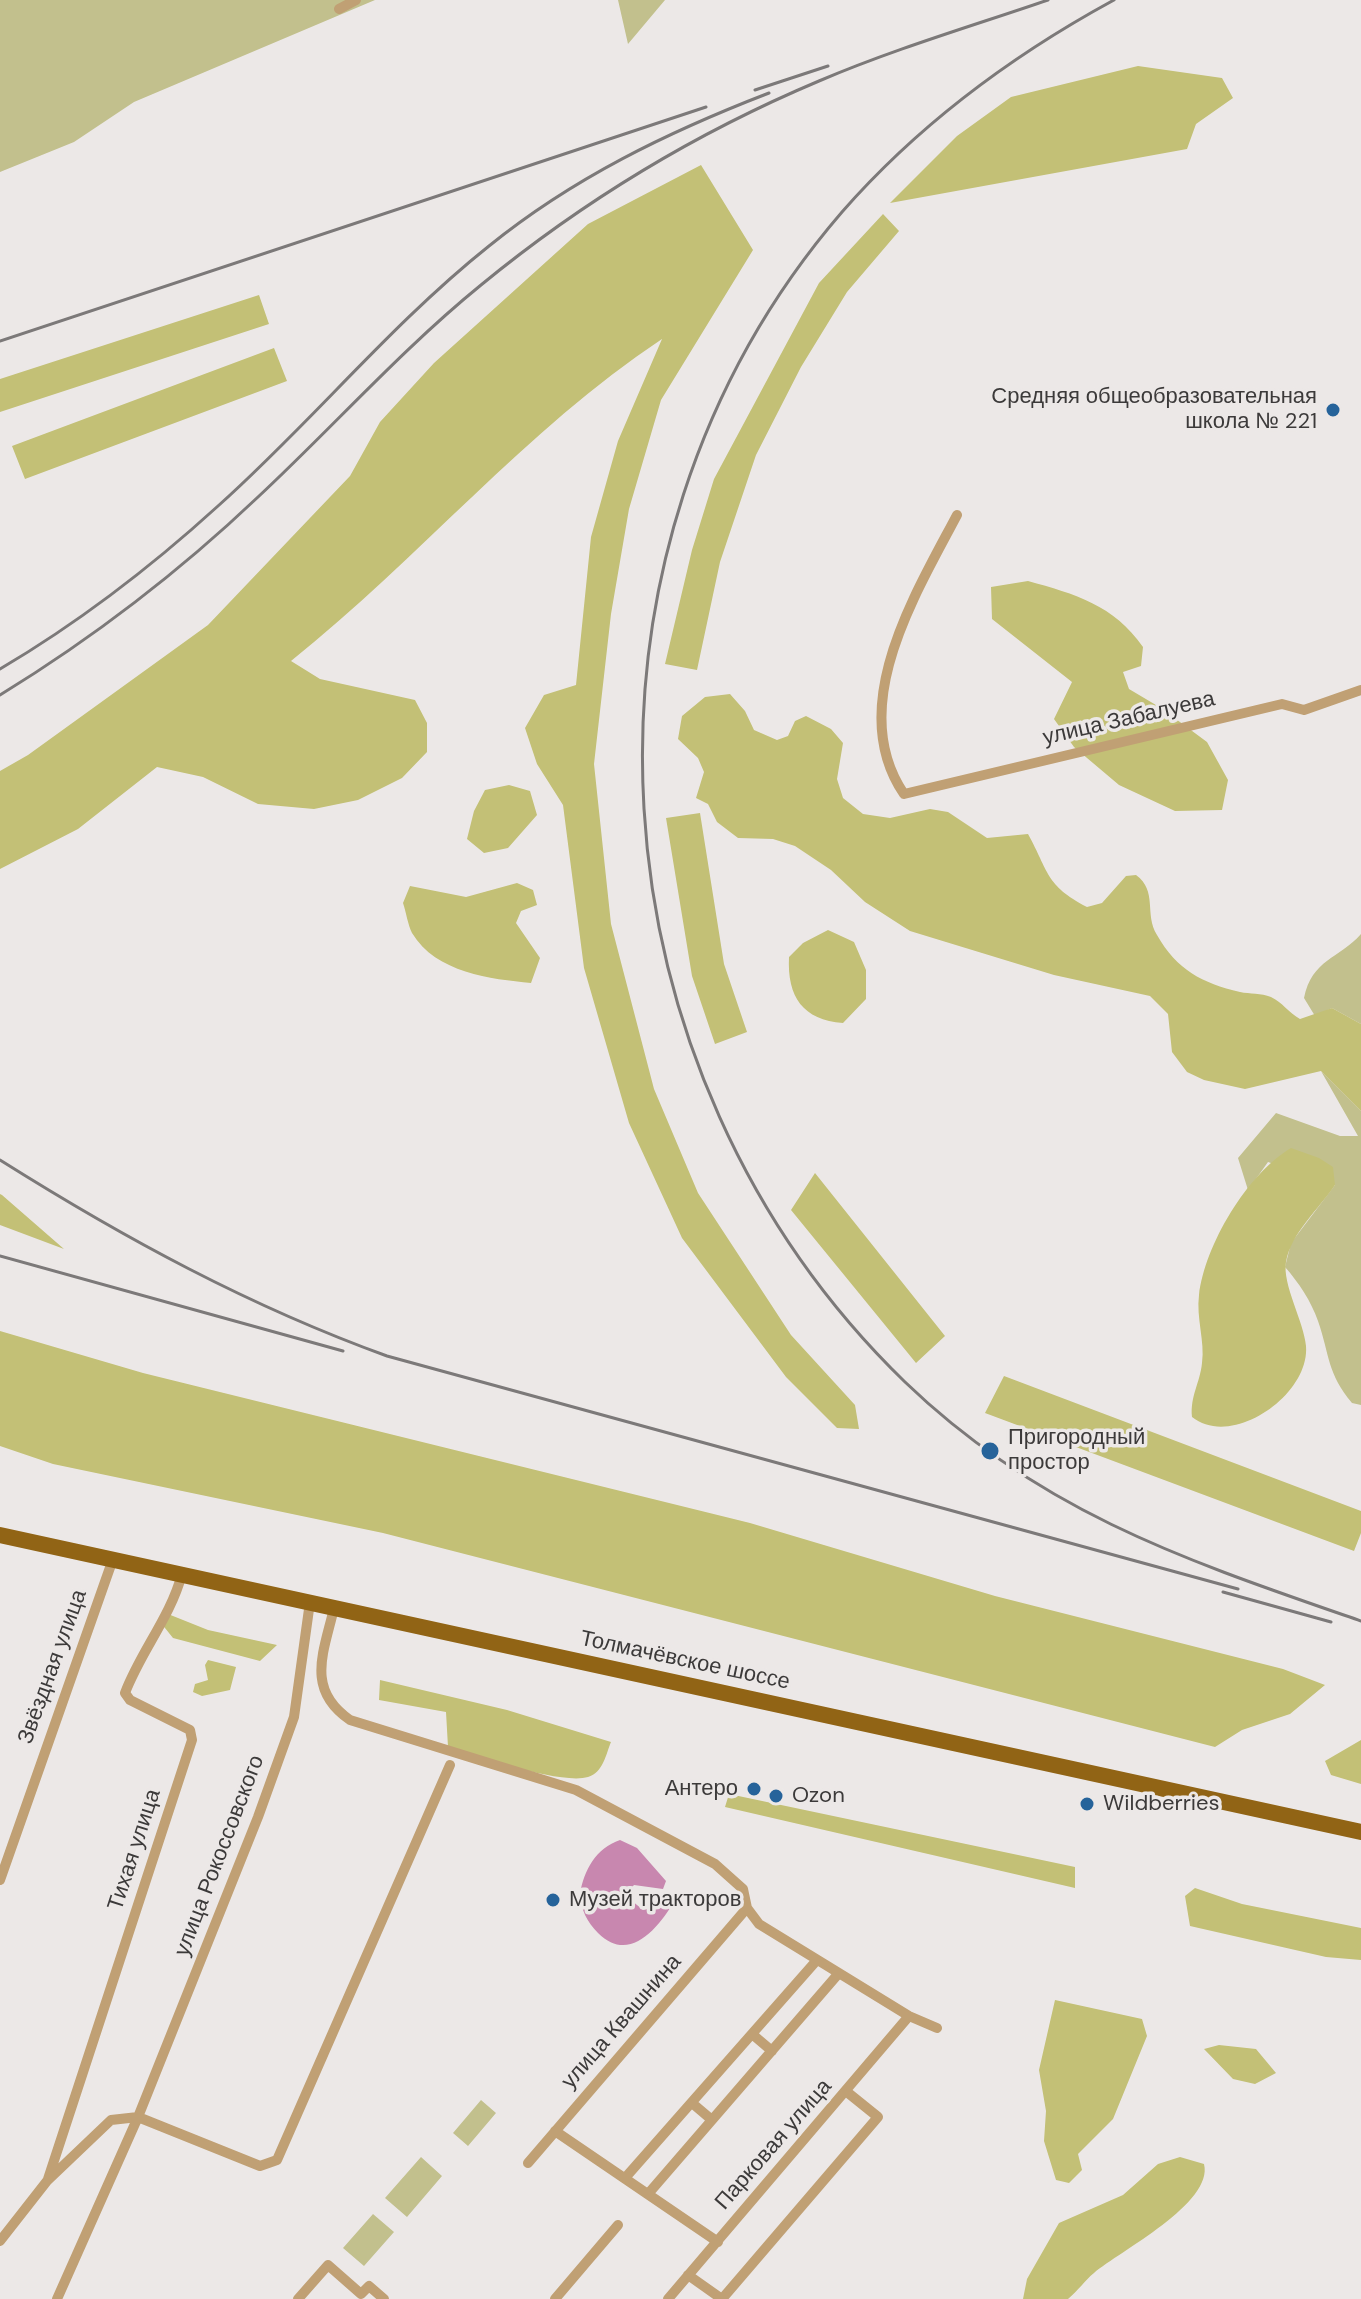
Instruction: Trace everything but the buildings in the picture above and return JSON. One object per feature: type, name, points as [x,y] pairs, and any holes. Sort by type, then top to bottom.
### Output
[{"type":"main road","name":"Толмачёвское шоссе","points":[[0,1535],[1361,1832]]},
{"type":"street","points":[[339,9],[356,0]]},
{"type":"street","name":"улица Забалуева","points":[[957,515],[924,577],[889,663],[881,705],[881,743],[891,775],[904,794],[1282,704],[1304,710],[1361,690]]},
{"type":"street","name":"Звёздная улица","points":[[0,1880],[113,1559]]},
{"type":"street","name":"Тихая улица","points":[[47,2181],[192,1740],[190,1730],[130,1700],[125,1693],[133,1671],[157,1636],[182,1574]]},
{"type":"street","name":"улица Рокоссовского","points":[[57,2299],[138,2117],[294,1717],[310,1602]]},
{"type":"street","points":[[334,1608],[320,1666],[322,1688],[333,1709],[350,1720],[576,1790],[715,1864],[743,1889],[747,1908],[759,1924],[909,2016],[937,2028]]},
{"type":"street","points":[[0,2241],[47,2181],[111,2120],[138,2117],[260,2166],[277,2160],[450,1765]]},
{"type":"street","name":"улица Квашнина","points":[[528,2163],[747,1908]]},
{"type":"street","points":[[625,2178],[817,1960]]},
{"type":"street","points":[[648,2194],[839,1973]]},
{"type":"street","name":"Парковая улица","points":[[668,2299],[909,2016]]},
{"type":"street","points":[[752,2034],[772,2051]]},
{"type":"street","points":[[688,2275],[722,2299],[878,2117],[847,2092]]},
{"type":"street","points":[[692,2103],[712,2120]]},
{"type":"street","points":[[555,2131],[718,2242]]},
{"type":"street","points":[[555,2299],[618,2225]]},
{"type":"street","points":[[298,2299],[328,2265],[361,2294],[369,2286],[384,2299]]},
{"type":"shaded area","points":[[0,0],[375,0],[134,102],[74,142],[0,172]]},
{"type":"shaded area","points":[[618,0],[665,0],[628,44]]},
{"type":"shaded area","points":[[1138,66],[1222,78],[1233,98],[1196,124],[1187,149],[890,203],[957,136],[1011,97]]},
{"type":"shaded area","points":[[701,165],[753,250],[661,400],[629,509],[611,614],[594,764],[611,924],[654,1089],[698,1193],[791,1335],[855,1405],[859,1429],[837,1428],[786,1377],[682,1238],[629,1123],[584,968],[563,805],[537,764],[525,728],[544,695],[576,685],[591,537],[618,441],[662,339],[564,413],[338,622],[291,661],[320,679],[415,700],[427,723],[427,752],[402,778],[358,800],[314,809],[258,804],[203,777],[157,767],[78,829],[0,869],[0,771],[28,755],[208,625],[350,476],[380,422],[434,363],[588,224]]},
{"type":"shaded area","points":[[883,214],[899,231],[847,292],[801,367],[756,455],[720,562],[697,670],[665,664],[692,550],[714,479],[819,283]]},
{"type":"shaded area","points":[[259,295],[269,324],[0,412],[0,379]]},
{"type":"shaded area","points":[[274,348],[287,381],[25,479],[12,446]]},
{"type":"shaded area","points":[[1028,581],[1092,603],[1132,633],[1143,647],[1141,666],[1123,672],[1129,689],[1207,742],[1228,780],[1222,810],[1175,811],[1119,785],[1074,747],[1054,719],[1072,682],[992,619],[991,587]]},
{"type":"shaded area","points":[[730,694],[745,711],[754,730],[777,740],[788,736],[795,721],[806,716],[831,729],[843,743],[837,779],[843,798],[863,814],[890,818],[930,809],[948,812],[987,838],[1028,834],[1055,884],[1087,907],[1102,903],[1126,876],[1136,875],[1147,888],[1151,919],[1157,935],[1173,957],[1192,973],[1226,988],[1271,997],[1300,1019],[1332,1008],[1361,1024],[1361,1111],[1321,1071],[1245,1089],[1204,1080],[1187,1072],[1172,1052],[1168,1014],[1150,996],[1054,975],[910,931],[865,902],[831,870],[795,846],[773,839],[738,838],[717,822],[708,804],[696,798],[704,772],[698,758],[678,739],[682,716],[705,697]]},
{"type":"shaded area","points":[[509,785],[530,791],[537,815],[508,848],[484,853],[467,839],[474,811],[485,790]]},
{"type":"shaded area","points":[[700,813],[724,964],[747,1032],[715,1044],[692,976],[666,818]]},
{"type":"shaded area","points":[[517,883],[533,890],[537,905],[521,911],[516,923],[540,958],[531,983],[466,972],[435,957],[412,933],[403,903],[410,886],[466,897]]},
{"type":"shaded area","points":[[828,930],[854,942],[866,970],[866,999],[843,1023],[817,1017],[808,1011],[800,1004],[791,984],[789,957],[803,943]]},
{"type":"shaded area","points":[[1361,934],[1361,1024],[1332,1008],[1315,1016],[1304,998],[1313,975]]},
{"type":"shaded area","points":[[1321,1071],[1361,1111],[1361,1405],[1352,1403],[1338,1382],[1312,1306],[1285,1267],[1291,1243],[1335,1185],[1268,1162],[1248,1190],[1238,1158],[1276,1113],[1340,1136],[1358,1136]]},
{"type":"shaded area","points":[[1291,1148],[1319,1158],[1333,1167],[1335,1185],[1299,1231],[1286,1262],[1287,1281],[1306,1346],[1304,1364],[1296,1382],[1266,1412],[1247,1422],[1227,1426],[1209,1425],[1192,1417],[1192,1403],[1202,1363],[1198,1304],[1203,1275],[1219,1233],[1244,1193],[1259,1175]]},
{"type":"shaded area","points":[[815,1173],[945,1336],[916,1363],[791,1210]]},
{"type":"shaded area","points":[[2,1195],[64,1249],[0,1225]]},
{"type":"shaded area","points":[[0,1331],[143,1373],[750,1523],[995,1596],[1283,1669],[1325,1685],[1290,1714],[1242,1730],[1215,1747],[383,1533],[53,1464],[0,1446]]},
{"type":"shaded area","points":[[1004,1376],[1361,1511],[1361,1533],[1354,1551],[985,1413]]},
{"type":"shaded area","points":[[168,1614],[208,1630],[277,1645],[260,1661],[173,1638],[161,1623]]},
{"type":"shaded area","points":[[208,1660],[236,1667],[230,1690],[202,1696],[193,1692],[195,1684],[208,1680],[205,1665]]},
{"type":"shaded area","points":[[380,1680],[507,1710],[611,1742],[601,1767],[588,1777],[559,1777],[519,1768],[448,1747],[446,1712],[379,1700]]},
{"type":"shaded area","points":[[1361,1740],[1361,1784],[1331,1775],[1325,1761]]},
{"type":"shaded area","points":[[729,1794],[1075,1867],[1075,1888],[725,1807]]},
{"type":"shaded area","points":[[620,1840],[637,1848],[666,1881],[663,1889],[634,1885],[625,1895],[643,1910],[675,1900],[660,1922],[642,1939],[621,1945],[610,1942],[594,1929],[583,1910],[580,1894],[592,1861],[604,1848]]},
{"type":"shaded area","points":[[1195,1888],[1242,1904],[1361,1928],[1361,1960],[1326,1957],[1190,1926],[1185,1896]]},
{"type":"shaded area","points":[[1055,2000],[1142,2019],[1147,2036],[1113,2119],[1078,2154],[1082,2170],[1069,2183],[1056,2180],[1044,2141],[1046,2111],[1039,2070]]},
{"type":"shaded area","points":[[1219,2045],[1256,2049],[1276,2073],[1255,2084],[1233,2079],[1204,2049]]},
{"type":"shaded area","points":[[481,2100],[496,2113],[468,2146],[453,2133]]},
{"type":"shaded area","points":[[421,2157],[442,2176],[407,2217],[385,2198]]},
{"type":"shaded area","points":[[1180,2157],[1204,2164],[1203,2179],[1195,2194],[1180,2210],[1094,2273],[1068,2299],[1023,2299],[1027,2279],[1059,2223],[1123,2195],[1158,2164]]},
{"type":"shaded area","points":[[373,2214],[394,2232],[364,2266],[343,2248]]},
{"type":"railway","points":[[0,695],[68,651],[166,578],[258,497],[452,310],[520,254],[600,197],[729,123],[819,81],[904,48],[1048,0]]},
{"type":"railway","points":[[1114,0],[1003,68],[903,149],[842,212],[748,347],[683,495],[649,650],[644,809],[668,966],[719,1117],[799,1257],[905,1382],[1009,1466],[1063,1499],[1177,1554],[1361,1621]]},
{"type":"railway","points":[[755,90],[828,66]]},
{"type":"railway","points":[[0,669],[86,613],[193,529],[418,308],[521,222],[623,159],[694,124],[769,93]]},
{"type":"railway","points":[[0,341],[706,107]]},
{"type":"railway","points":[[0,1160],[141,1243],[237,1293],[387,1356],[1238,1589]]},
{"type":"railway","points":[[0,1256],[343,1351]]},
{"type":"railway","points":[[1223,1592],[1331,1622]]},
{"type":"place","name":"Средняя общеобразовательная школа № 221","points":[[1333,410]]},
{"type":"place","name":"Пригородный простор","points":[[990,1451]]},
{"type":"place","name":"Антеро","points":[[754,1789]]},
{"type":"place","name":"Ozon","points":[[776,1796]]},
{"type":"place","name":"Wildberries","points":[[1087,1804]]},
{"type":"place","name":"Музей тракторов","points":[[553,1900]]}]
